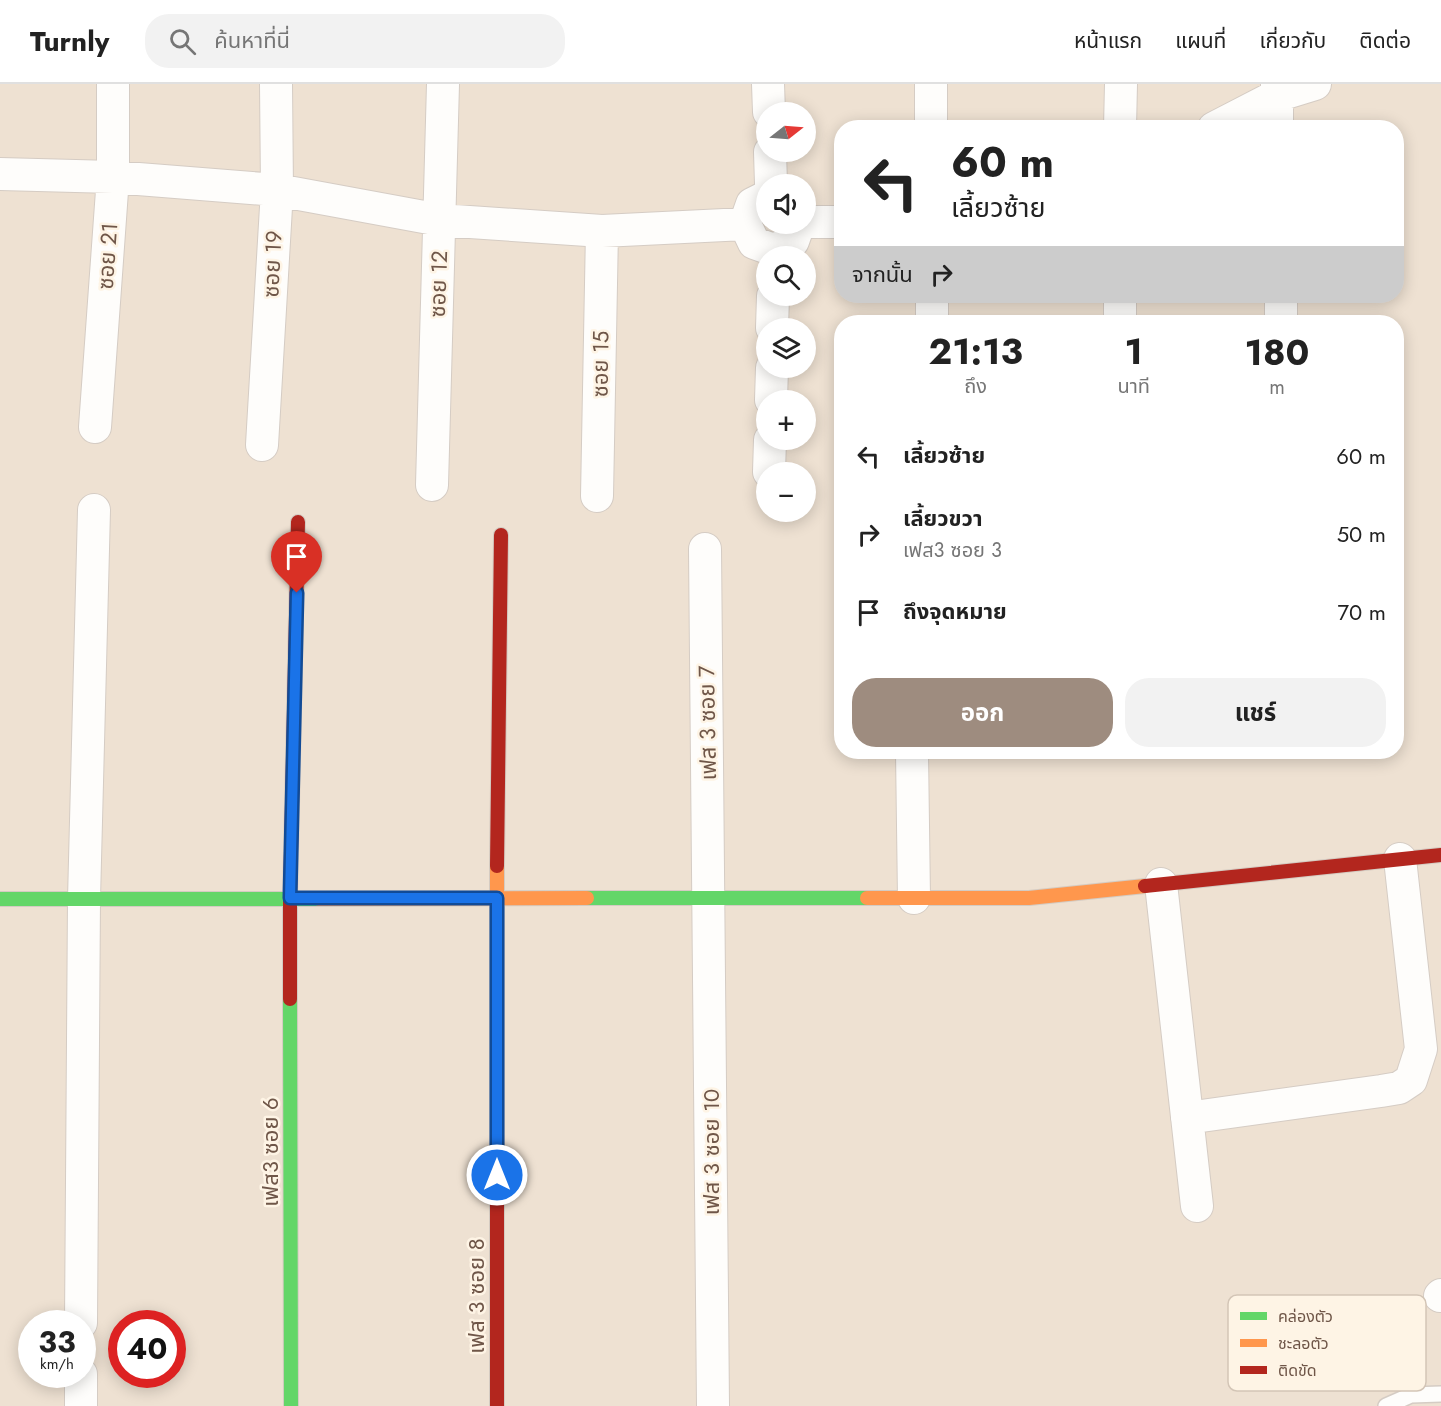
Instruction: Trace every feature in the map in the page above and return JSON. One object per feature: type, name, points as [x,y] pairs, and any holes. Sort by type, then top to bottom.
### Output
[{"type":"street","name":"ซอย 21","points":[[95,427],[113,177],[113,84]]},
{"type":"street","name":"ซอย 19","points":[[262,445],[277,190],[276,84]]},
{"type":"street","name":"ซอย 12","points":[[432,485],[443,84]]},
{"type":"street","points":[[768,84],[769,102]]},
{"type":"street","points":[[931,84],[931,120]]},
{"type":"street","points":[[1120,120],[1121,84]]},
{"type":"street","points":[[1227,120],[1276,90],[1315,84]]},
{"type":"street","points":[[1276,90],[1277,120]]},
{"type":"street","points":[[0,174],[113,177],[277,190],[440,220],[602,231],[745,224]]},
{"type":"street","points":[[756,202],[752,204],[745,224],[754,243],[760,246]]},
{"type":"street","points":[[816,222],[834,222]]},
{"type":"street","name":"ซอย 15","points":[[597,496],[602,231]]},
{"type":"street","points":[[785,246],[793,241],[795,234]]},
{"type":"street","points":[[81,1310],[84,899],[94,510]]},
{"type":"street","name":"เฟส3 ซอย 6","points":[[291,1406],[290,898],[298,522]]},
{"type":"street","name":"เฟส 3 ซอย 8","points":[[497,1406],[497,898],[501,536]]},
{"type":"street","name":"เฟส 3 ซอย 7","points":[[705,549],[709,898]]},
{"type":"street","points":[[912,759],[914,898]]},
{"type":"street","points":[[0,899],[1029,898],[1441,855]]},
{"type":"street","points":[[1187,1118],[1399,1088],[1411,1080],[1420,1049],[1400,859]]},
{"type":"street","points":[[1161,884],[1197,1206]]},
{"type":"street","name":"เฟส 3 ซอย 10","points":[[709,898],[713,1406]]},
{"type":"street","points":[[81,1388],[81,1406]]},
{"type":"lane","points":[[1386,1406],[1412,1395],[1441,1394]]},
{"type":"shaded area","points":[[0,84],[1441,84],[1441,1406],[0,1406]]},
{"type":"traffic: fast","points":[[587,898],[867,898]]},
{"type":"traffic: fast","points":[[0,899],[319,899]]},
{"type":"traffic: fast","points":[[290,999],[291,1406]]},
{"type":"traffic: slow","points":[[497,866],[497,1110]]},
{"type":"traffic: slow","points":[[867,898],[1029,898],[1145,886]]},
{"type":"traffic: slow","points":[[319,899],[587,898]]},
{"type":"traffic: jam","points":[[290,999],[298,522]]},
{"type":"traffic: jam","points":[[497,866],[501,535]]},
{"type":"traffic: jam","points":[[1145,886],[1441,855]]},
{"type":"traffic: jam","points":[[497,1110],[497,1406]]},
{"type":"route","points":[[297,593],[290,898],[497,898],[497,1175]]}]
